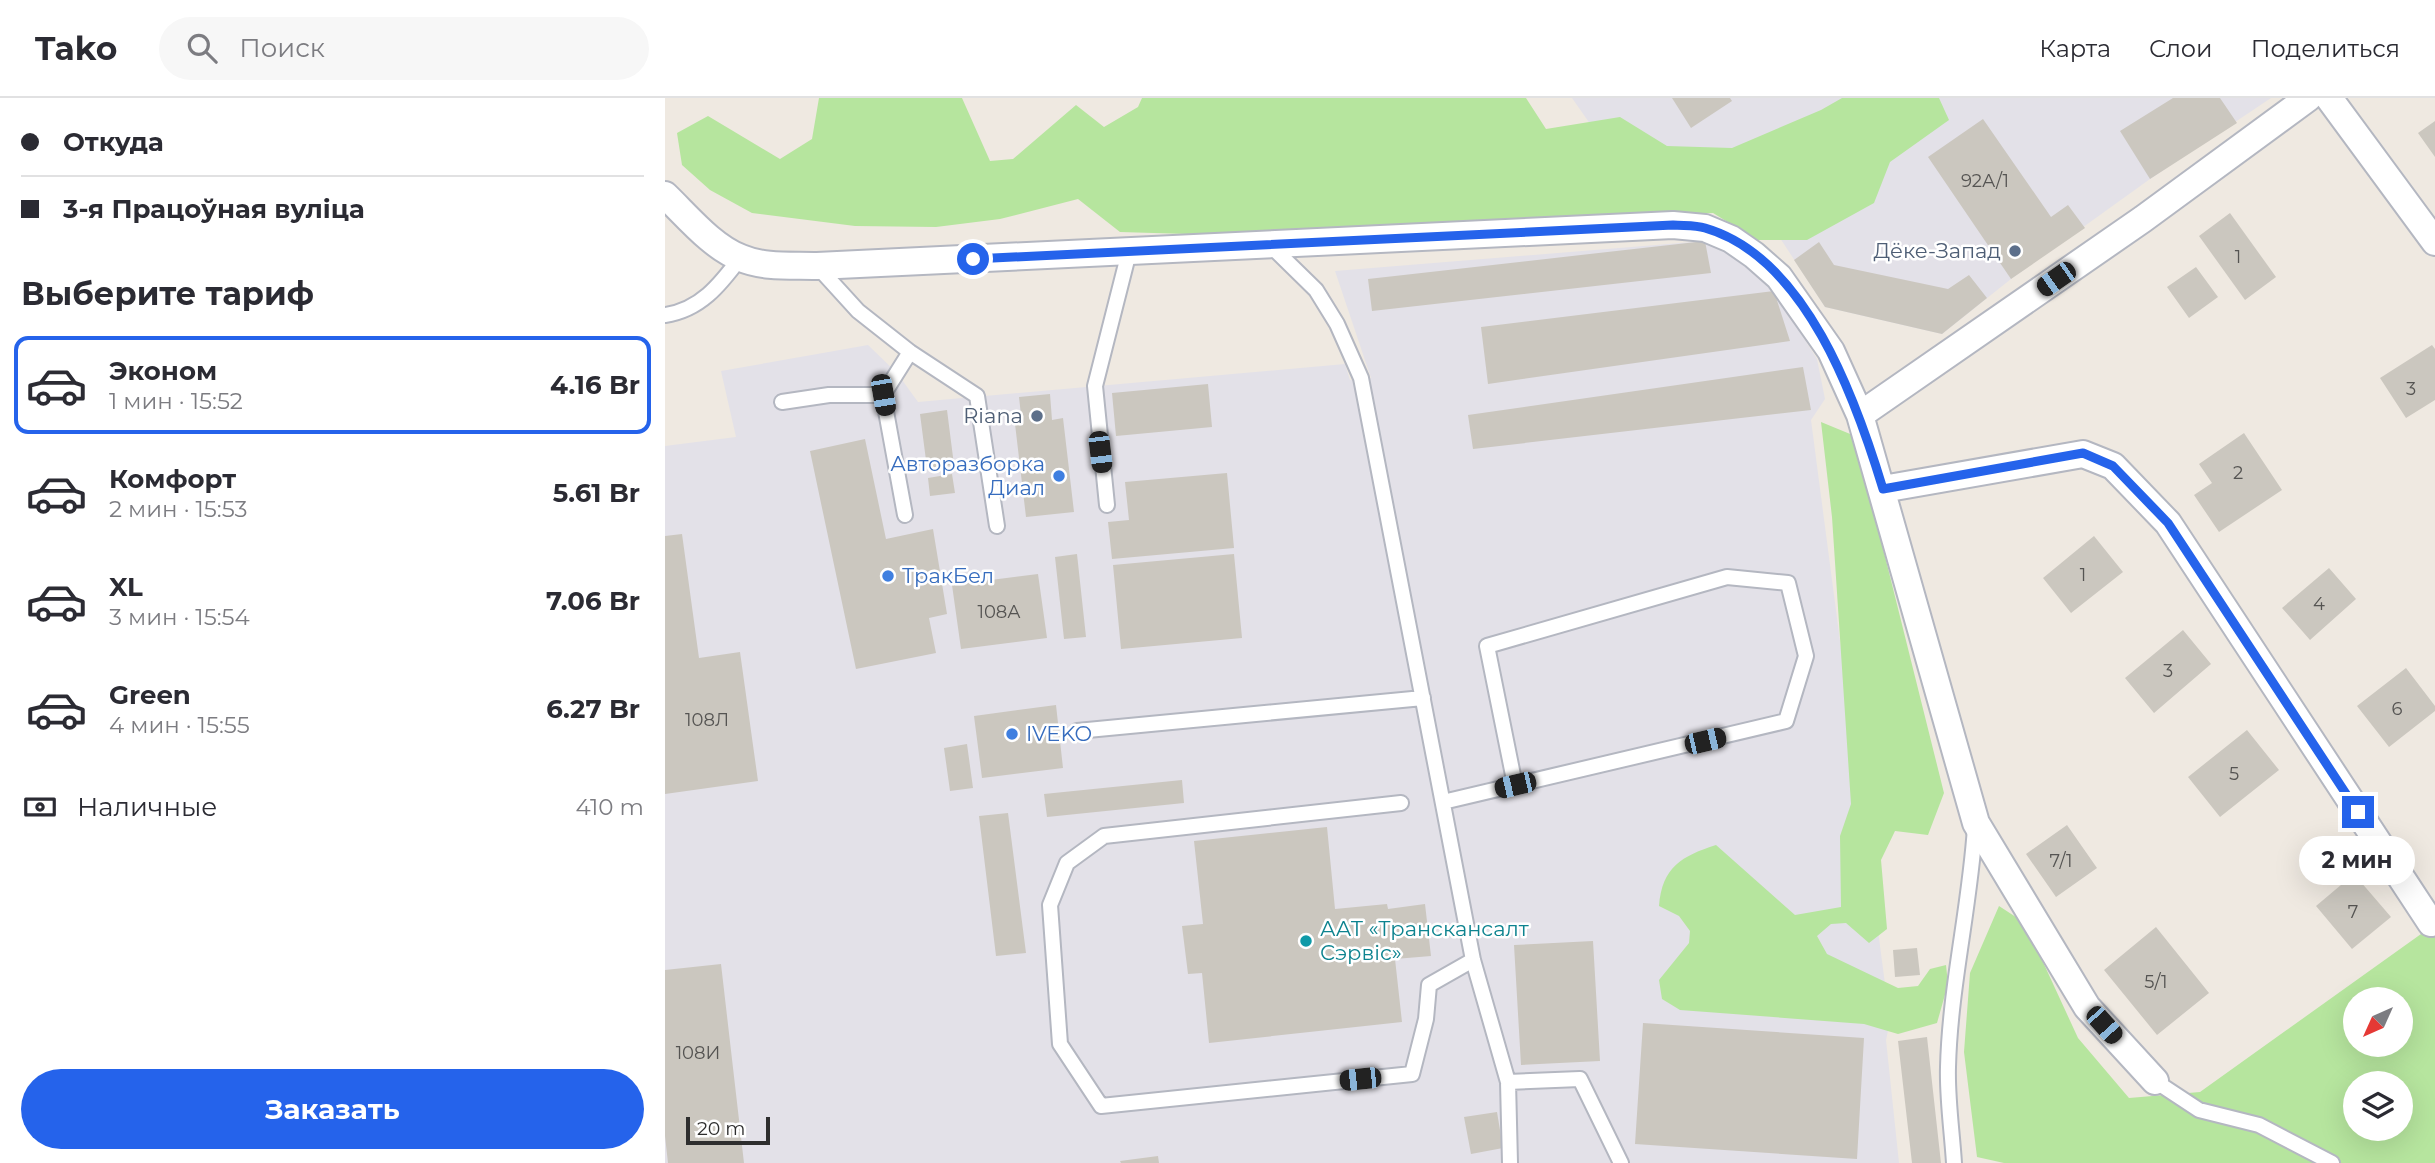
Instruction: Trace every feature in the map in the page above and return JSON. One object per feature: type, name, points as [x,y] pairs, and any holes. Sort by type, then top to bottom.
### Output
[{"type":"street","points":[[1860,415],[2143,219],[2308,98]]},
{"type":"street","points":[[2329,98],[2435,242]]},
{"type":"street","points":[[665,195],[697,226],[740,258],[767,264],[817,266],[1673,225],[1705,228],[1731,239],[1779,277],[1831,351],[1860,415],[1976,823],[2087,1007],[2155,1081]]},
{"type":"street","points":[[1883,489],[2083,453],[2113,466],[2168,523],[2431,923]]},
{"type":"lane","points":[[1269,245],[1315,290],[1337,324],[1361,377],[1473,960],[1508,1083],[1510,1163]]},
{"type":"lane","points":[[1107,505],[1095,386],[1129,252]]},
{"type":"lane","points":[[665,315],[691,307],[707,297],[740,258]]},
{"type":"lane","points":[[817,266],[858,311],[910,352],[978,396],[997,526]]},
{"type":"lane","points":[[905,515],[883,395],[910,352]]},
{"type":"lane","points":[[782,402],[829,395],[883,395]]},
{"type":"lane","points":[[1443,802],[1786,722],[1805,656],[1788,583],[1727,576],[1487,646],[1515,785]]},
{"type":"lane","points":[[1077,731],[1423,698]]},
{"type":"lane","points":[[1401,803],[1104,836],[1067,863],[1049,905],[1061,1044],[1101,1106],[1412,1074],[1426,1019],[1429,985],[1473,960]]},
{"type":"lane","points":[[1954,1163],[1948,1068],[1956,969],[1973,864],[1976,823]]},
{"type":"lane","points":[[1508,1083],[1580,1079],[1621,1163]]},
{"type":"lane","points":[[2155,1081],[2200,1110],[2259,1125],[2332,1163]]},
{"type":"shaded area","points":[[1572,98],[2271,98],[2150,179],[2011,279],[1942,334],[1825,307],[1737,172],[1621,168]]},
{"type":"shaded area","points":[[1705,241],[1739,259],[1774,291],[1817,359],[1825,399],[1811,420],[1890,1022],[1886,1040],[1899,1163],[665,1163],[665,446],[736,437],[721,371],[868,345],[897,373],[918,402],[1345,364],[1350,380],[1371,378],[1335,271]]},
{"type":"green space","points":[[819,98],[962,98],[990,161],[1013,159],[1076,105],[1104,127],[1138,107],[1142,98],[1526,98],[1546,129],[1620,117],[1667,146],[1732,148],[1821,110],[1842,98],[1939,98],[1949,120],[1890,162],[1874,203],[1807,240],[1757,240],[1713,213],[1291,237],[1120,232],[1078,199],[1000,219],[936,227],[855,226],[752,213],[710,190],[682,165],[677,133],[708,116],[780,159],[812,139]]},
{"type":"green space","points":[[1821,422],[1855,436],[1944,793],[1928,835],[1895,831],[1881,860],[1887,929],[1869,943],[1846,923],[1831,924],[1817,936],[1827,954],[1898,988],[1918,986],[1930,969],[1946,965],[1948,984],[1937,1023],[1898,1034],[1864,1024],[1680,1010],[1662,999],[1659,980],[1689,943],[1690,931],[1679,916],[1659,906],[1664,882],[1676,865],[1704,849],[1716,845],[1795,915],[1841,907],[1840,836],[1851,804],[1832,517]]},
{"type":"green space","points":[[1999,906],[2025,923],[2078,1038],[2129,1098],[2200,1092],[2343,990],[2343,1057],[2413,1057],[2413,987],[2347,987],[2435,924],[2435,1163],[2004,1163],[1977,1157],[1964,1052],[1970,973]]},
{"type":"building","points":[[1672,98],[1730,98],[1732,101],[1691,128]]},
{"type":"building","points":[[2173,98],[2220,98],[2237,123],[2150,179],[2120,131]]},
{"type":"building","points":[[1983,119],[2051,217],[2068,205],[2085,228],[2011,279],[1928,157]]},
{"type":"building","points":[[2435,121],[2435,157],[2418,133]]},
{"type":"building","points":[[2230,213],[2276,277],[2245,300],[2199,236]]},
{"type":"building","points":[[1705,241],[1711,273],[1372,311],[1368,279]]},
{"type":"building","points":[[1819,242],[1834,265],[1948,289],[1969,275],[1987,298],[1942,334],[1825,307],[1794,260]]},
{"type":"building","points":[[2196,267],[2218,297],[2189,318],[2167,287]]},
{"type":"building","points":[[1774,291],[1790,341],[1488,384],[1481,327]]},
{"type":"building","points":[[2432,345],[2435,349],[2435,400],[2406,418],[2380,378]]},
{"type":"building","points":[[1803,367],[1811,410],[1473,449],[1468,415]]},
{"type":"building","points":[[1208,384],[1212,427],[1116,436],[1112,393]]},
{"type":"building","points":[[1050,394],[1052,420],[1063,418],[1074,512],[1026,517],[1015,424],[1022,424],[1019,397]]},
{"type":"building","points":[[947,410],[954,465],[927,468],[920,414]]},
{"type":"building","points":[[2244,433],[2282,490],[2219,532],[2194,495],[2212,483],[2199,464]]},
{"type":"building","name":"ТракБел","points":[[865,439],[886,539],[933,529],[947,614],[929,618],[936,653],[856,669],[810,451]]},
{"type":"building","points":[[1227,473],[1234,548],[1112,559],[1108,522],[1129,520],[1125,482]]},
{"type":"building","points":[[952,474],[955,493],[930,496],[928,478]]},
{"type":"building","points":[[682,534],[699,658],[740,652],[758,781],[665,794],[665,536]]},
{"type":"building","points":[[2094,536],[2123,572],[2071,613],[2043,578]]},
{"type":"building","points":[[1077,554],[1086,637],[1064,639],[1055,557]]},
{"type":"building","points":[[1234,554],[1242,638],[1121,649],[1113,565]]},
{"type":"building","points":[[2329,568],[2356,599],[2310,640],[2282,608]]},
{"type":"building","points":[[1038,574],[1047,638],[961,649],[952,585]]},
{"type":"building","points":[[2183,630],[2211,664],[2154,713],[2125,678]]},
{"type":"building","points":[[2406,668],[2435,706],[2435,711],[2389,747],[2357,706]]},
{"type":"building","points":[[1056,705],[1063,768],[982,778],[974,716]]},
{"type":"building","points":[[2247,730],[2279,770],[2220,817],[2188,777]]},
{"type":"building","points":[[967,744],[973,788],[950,791],[944,748]]},
{"type":"building","points":[[1182,780],[1184,803],[1047,817],[1044,794]]},
{"type":"building","points":[[1008,813],[1026,953],[996,956],[979,816]]},
{"type":"building","points":[[2067,825],[2097,868],[2056,897],[2026,854]]},
{"type":"building","name":"ААТ «Транскансалт Сэрвіс»","points":[[1327,827],[1335,909],[1387,904],[1388,909],[1425,904],[1431,956],[1395,959],[1402,1022],[1209,1043],[1202,973],[1188,974],[1182,926],[1203,924],[1194,841]]},
{"type":"building","points":[[2354,874],[2391,917],[2352,949],[2316,906]]},
{"type":"building","points":[[2156,927],[2209,993],[2157,1035],[2104,970]]},
{"type":"building","points":[[1593,941],[1600,1061],[1521,1065],[1514,945]]},
{"type":"building","points":[[1917,948],[1920,975],[1895,977],[1893,950]]},
{"type":"building","points":[[721,964],[744,1163],[668,1163],[665,1136],[665,970]]},
{"type":"building","points":[[1643,1023],[1864,1038],[1857,1159],[1635,1144]]},
{"type":"building","points":[[1927,1037],[1941,1163],[1912,1163],[1898,1041]]},
{"type":"building","points":[[1497,1112],[1503,1148],[1471,1154],[1464,1117]]},
{"type":"building","points":[[1158,1156],[1159,1163],[1120,1161]]},
{"type":"place","name":"Дёке-Запад","points":[[2015,251]]},
{"type":"place","name":"Riana","points":[[1037,416]]},
{"type":"place","name":"Авторазборка Диал","points":[[1059,476]]},
{"type":"place","name":"ТракБел","points":[[888,576]]},
{"type":"place","name":"IVEKO","points":[[1012,734]]},
{"type":"place","name":"ААТ «Транскансалт Сэрвіс»","points":[[1306,941]]},
{"type":"route","points":[[973,259],[1673,225],[1705,228],[1731,239],[1754,255],[1779,277],[1803,308],[1847,381],[1883,489],[2083,453],[2113,466],[2168,523],[2358,812]]}]
